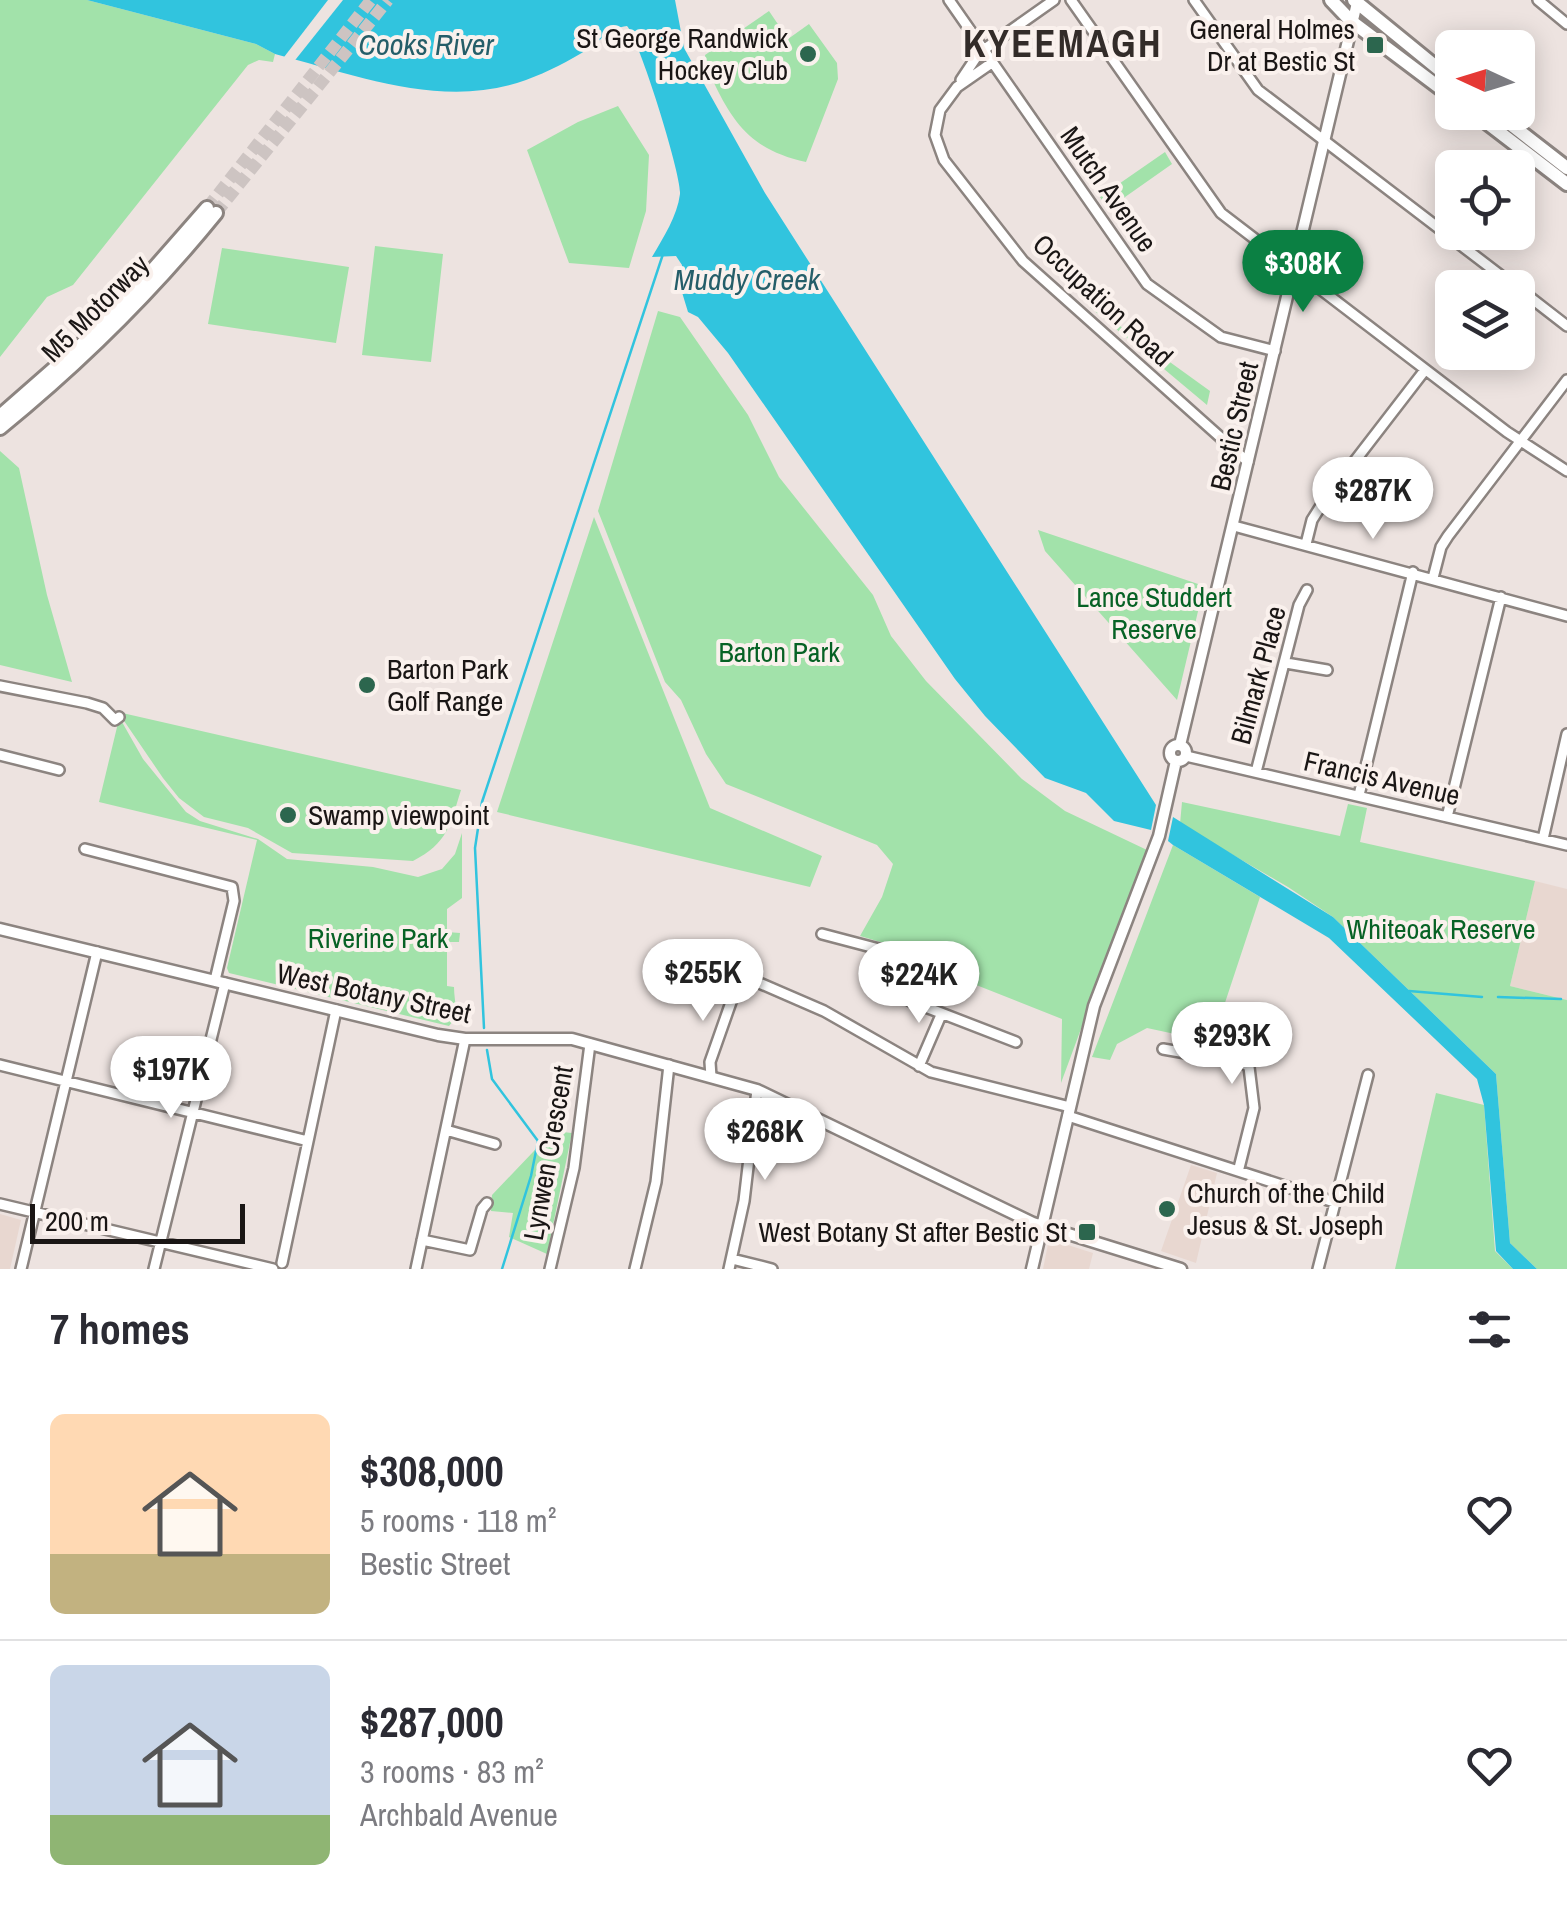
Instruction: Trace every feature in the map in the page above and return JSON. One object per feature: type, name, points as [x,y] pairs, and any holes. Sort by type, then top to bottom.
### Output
[{"type":"highway","points":[[1331,0],[1435,84]]},
{"type":"highway","points":[[1356,1],[1435,66]]},
{"type":"highway","points":[[1496,130],[1567,184]]},
{"type":"highway","points":[[1518,130],[1567,168]]},
{"type":"highway","name":"M5 Motorway","points":[[0,428],[124,318],[212,210]]},
{"type":"highway","name":"M5 Motorway","points":[[0,416],[35,394]]},
{"type":"main road","name":"Bestic Street","points":[[1032,1269],[1094,1006],[1160,836],[1356,1]]},
{"type":"main road","name":"West Botany Street","points":[[0,928],[465,1039],[558,1038],[757,1090],[1042,1226],[1181,1269]]},
{"type":"street","name":"Mutch Avenue","points":[[950,0],[1147,284],[1221,338],[1274,351]]},
{"type":"street","points":[[957,87],[984,49],[1054,0]]},
{"type":"street","points":[[1072,0],[1220,213],[1519,441],[1567,470]]},
{"type":"street","points":[[1194,0],[1258,90],[1494,270]]},
{"type":"street","points":[[1538,0],[1567,24]]},
{"type":"street","name":"Occupation Road","points":[[993,62],[957,87],[940,110],[936,128],[938,148],[948,166],[1023,261],[1248,462]]},
{"type":"street","points":[[1535,302],[1567,326]]},
{"type":"street","points":[[1306,544],[1312,520],[1324,500],[1426,370]]},
{"type":"street","points":[[1433,578],[1441,547],[1567,380]]},
{"type":"street","points":[[1234,526],[1567,616]]},
{"type":"street","points":[[1359,796],[1413,572]]},
{"type":"street","name":"Bilmark Place","points":[[1256,772],[1306,590]]},
{"type":"street","points":[[1447,817],[1500,597]]},
{"type":"street","points":[[1286,663],[1327,670]]},
{"type":"street","points":[[0,686],[86,703],[103,708],[115,720],[119,717]]},
{"type":"street","points":[[1543,839],[1567,734]]},
{"type":"street","name":"Francis Avenue","points":[[1180,754],[1567,845]]},
{"type":"street","points":[[0,756],[58,770]]},
{"type":"street","points":[[86,849],[232,887],[234,901],[194,1113],[154,1269]]},
{"type":"street","points":[[822,934],[898,954],[897,983],[910,1001],[1016,1042]]},
{"type":"street","points":[[20,1269],[97,952]]},
{"type":"street","points":[[711,1077],[710,1062],[739,982],[750,979],[824,1010],[931,1072],[1069,1111],[1334,1202]]},
{"type":"street","points":[[0,1204],[278,1267],[336,1010]]},
{"type":"street","points":[[919,1066],[941,1015]]},
{"type":"street","points":[[416,1269],[465,1039]]},
{"type":"street","name":"Lynwen Crescent","points":[[550,1269],[574,1168],[590,1044]]},
{"type":"street","points":[[1163,1049],[1248,1067],[1254,1108],[1239,1168]]},
{"type":"street","points":[[0,1065],[308,1141]]},
{"type":"street","points":[[636,1269],[656,1182],[669,1065]]},
{"type":"street","points":[[1318,1269],[1368,1076]]},
{"type":"street","points":[[757,1090],[744,1201],[730,1264],[772,1269]]},
{"type":"street","points":[[446,1130],[495,1144]]},
{"type":"street","points":[[422,1240],[470,1250],[487,1204]]},
{"type":"shaded area","points":[[1535,881],[1567,889],[1567,1000],[1510,986]]},
{"type":"shaded area","points":[[1191,1165],[1217,1173],[1196,1263],[1161,1251]]},
{"type":"shaded area","points":[[0,1214],[21,1220],[10,1269],[0,1269]]},
{"type":"shaded area","points":[[1049,1239],[1093,1253],[1089,1269],[1043,1269]]},
{"type":"green space","points":[[0,0],[87,0],[256,44],[275,54],[273,62],[259,60],[248,65],[73,285],[47,297],[0,357]]},
{"type":"green space","points":[[769,11],[788,39],[809,24],[837,63],[838,79],[806,162],[774,152],[750,136],[731,114],[706,63],[705,55]]},
{"type":"green space","points":[[618,106],[649,155],[646,211],[629,268],[569,263],[527,150],[578,122]]},
{"type":"green space","points":[[1165,152],[1172,164],[1108,209],[1100,197]]},
{"type":"green space","points":[[375,246],[443,254],[431,362],[362,355]]},
{"type":"green space","points":[[222,248],[349,267],[336,343],[208,324]]},
{"type":"green space","points":[[1099,301],[1113,321],[1210,391],[1207,405],[1090,307]]},
{"type":"green space","name":"Barton Park","points":[[658,311],[680,317],[748,415],[779,477],[873,595],[891,636],[926,681],[1022,779],[1065,811],[1147,850],[1061,1083],[1062,1019],[956,977],[904,966],[904,949],[860,936],[882,897],[893,864],[877,845],[726,784],[706,754],[681,700],[665,682],[598,511]]},
{"type":"green space","points":[[0,451],[19,468],[47,595],[72,682],[0,665]]},
{"type":"green space","points":[[594,517],[710,808],[822,856],[810,887],[497,812]]},
{"type":"green space","name":"Lance Studdert Reserve","points":[[1038,530],[1204,586],[1177,700],[1045,551]]},
{"type":"green space","points":[[118,712],[461,790],[441,840],[413,861],[292,853],[248,828],[204,817],[179,798]]},
{"type":"green space","name":"Riverine Park","points":[[122,722],[143,759],[186,812],[200,821],[258,839],[287,859],[373,867],[418,877],[442,869],[455,854],[462,833],[462,898],[447,909],[447,932],[460,933],[459,942],[447,942],[447,986],[454,987],[456,1008],[449,1026],[229,973],[257,840],[99,802],[118,723]]},
{"type":"green space","name":"Whiteoak Reserve","points":[[1182,802],[1340,836],[1348,804],[1367,808],[1360,842],[1535,881],[1510,986],[1567,1000],[1567,1269],[1537,1269],[1510,1243],[1496,1074],[1333,917],[1180,824]]},
{"type":"green space","points":[[1173,845],[1260,897],[1212,1042],[1147,1028],[1117,1044],[1110,1060],[1092,1057]]},
{"type":"green space","points":[[1436,1093],[1484,1105],[1495,1251],[1513,1269],[1395,1269]]},
{"type":"green space","points":[[553,1131],[572,1133],[547,1254],[509,1237],[513,1213],[491,1211],[492,1195]]},
{"type":"water","name":"Muddy Creek","points":[[87,0],[675,0],[684,48],[765,193],[1156,805],[1151,830],[1114,821],[1086,793],[1045,778],[985,716],[955,679],[728,353],[698,317],[688,312],[681,289],[682,265],[676,256],[652,257],[676,211],[679,182],[650,80],[627,26],[526,80],[463,92],[400,86],[336,71],[275,54],[256,44]]},
{"type":"water","points":[[1173,817],[1333,917],[1496,1074],[1510,1243],[1537,1269],[1513,1269],[1496,1251],[1484,1105],[1477,1079],[1329,938],[1168,841]]},
{"type":"pier","points":[[328,0],[343,0],[292,64],[281,61]]},
{"type":"waterway","points":[[484,1028],[475,848],[482,802],[663,254]]},
{"type":"waterway","points":[[1409,991],[1482,997]]},
{"type":"waterway","points":[[1498,997],[1561,999]]},
{"type":"waterway","points":[[487,1050],[492,1079],[538,1141],[502,1269]]},
{"type":"tunnel","points":[[207,208],[371,0]]},
{"type":"tunnel","points":[[216,213],[388,0]]},
{"type":"place","name":"General Holmes Dr at Bestic St","points":[[1375,45]]},
{"type":"place","name":"St George Randwick Hockey Club","points":[[808,54]]},
{"type":"place","name":"Barton Park Golf Range","points":[[367,685]]},
{"type":"place","name":"Swamp viewpoint","points":[[288,815]]},
{"type":"place","name":"Church of the Child Jesus & St. Joseph","points":[[1167,1209]]},
{"type":"place","name":"West Botany St after Bestic St","points":[[1087,1232]]},
{"type":"district","name":"KYEEMAGH","points":[[1063,44]]},
{"type":"water label","name":"Cooks River","points":[[426,45]]}]
